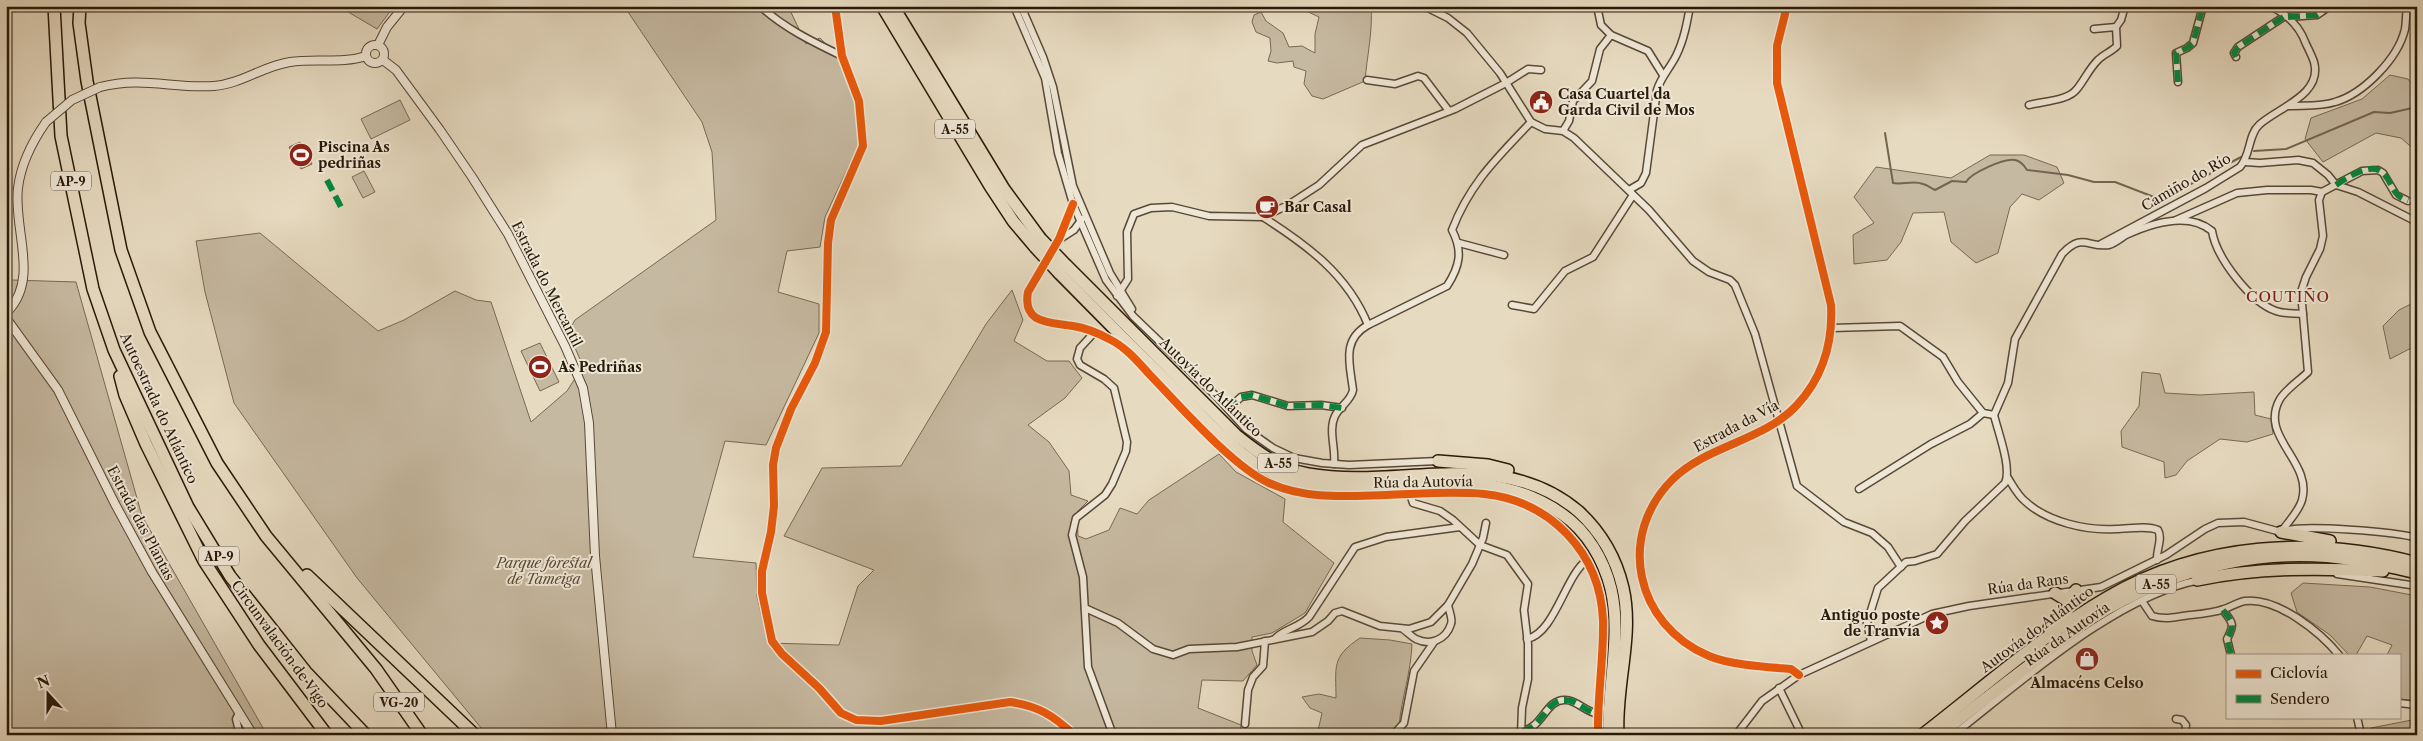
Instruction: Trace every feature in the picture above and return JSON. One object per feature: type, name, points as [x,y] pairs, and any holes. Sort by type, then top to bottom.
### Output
[{"type":"highway","name":"Autoestrada do Atlántico","points":[[54,6],[61,136],[93,289],[114,350],[188,507],[230,576],[306,672],[366,735]]},
{"type":"highway","name":"Autoestrada do Atlántico","points":[[80,6],[79,24],[87,81],[121,250],[150,332],[217,463],[266,536],[376,669]]},
{"type":"highway","name":"Autovía do Atlántico","points":[[882,6],[1013,221],[1038,242],[1163,378],[1240,453],[1270,472],[1297,482],[1338,488],[1441,484],[1512,488],[1534,496],[1571,520],[1600,559],[1611,589],[1615,622],[1609,735]]},
{"type":"highway","name":"Autovía do Atlántico","points":[[893,6],[1038,242]]},
{"type":"highway","name":"Autovía do Atlántico","points":[[1062,269],[1236,435],[1259,453],[1290,469],[1342,477],[1469,473],[1497,474],[1538,486],[1562,498],[1588,520],[1607,544],[1618,568],[1624,590],[1626,624],[1618,735]]},
{"type":"highway","name":"Circunvalación de Vigo","points":[[114,350],[125,395],[146,444],[204,561],[259,645],[327,735]]},
{"type":"highway","points":[[1141,365],[1163,378]]},
{"type":"highway","points":[[1192,406],[1225,449]]},
{"type":"highway","points":[[1438,461],[1488,465],[1524,474],[1545,485],[1562,498]]},
{"type":"highway","points":[[2281,532],[2334,542],[2358,550]]},
{"type":"highway","name":"Autoestrada do Atlántico","points":[[266,536],[475,735]]},
{"type":"highway","name":"Autovía do Atlántico","points":[[1922,735],[2059,629],[2109,596],[2176,567],[2223,554],[2260,549],[2308,546],[2358,550],[2417,564]]},
{"type":"highway","name":"Autovía do Atlántico","points":[[1939,735],[2088,621],[2135,594],[2168,580],[2210,567],[2242,560],[2288,556],[2353,559],[2417,574]]},
{"type":"highway","points":[[2198,580],[2254,570],[2288,569],[2344,569],[2417,574]]},
{"type":"highway","points":[[2004,671],[2067,612],[2068,601],[2076,590]]},
{"type":"highway","points":[[2055,593],[2068,601]]},
{"type":"highway","name":"VG-20","points":[[376,669],[422,735]]},
{"type":"street","points":[[366,56],[368,48],[378,45],[387,28],[404,6]]},
{"type":"street","points":[[760,6],[772,18],[842,56]]},
{"type":"street","points":[[834,6],[842,56],[859,101],[863,146],[831,220],[828,243],[826,332],[822,346],[810,376],[791,409],[776,448],[773,465],[774,506],[771,532],[762,570],[762,593],[772,641],[782,654],[819,688],[841,713],[856,720],[881,721],[1010,702],[1031,705],[1056,718],[1074,735]]},
{"type":"street","points":[[1014,6],[1045,78],[1058,153],[1073,204],[1110,273]]},
{"type":"street","points":[[1020,6],[1047,68],[1059,114],[1073,186],[1118,294]]},
{"type":"street","points":[[1424,6],[1448,18],[1467,33],[1506,83],[1531,122],[1545,129],[1563,132],[1574,138],[1649,210],[1693,261],[1709,272],[1730,280],[1735,285],[1755,334],[1797,486],[1844,522],[1872,533],[1888,547],[1901,567]]},
{"type":"street","points":[[1597,6],[1601,24],[1611,35],[1648,51],[1663,76]]},
{"type":"street","points":[[1512,305],[1534,309],[1565,271],[1593,257],[1631,193],[1641,183],[1646,173],[1657,90],[1663,76],[1676,57],[1684,37],[1690,6]]},
{"type":"street","name":"Estrada da Vía","points":[[1786,6],[1777,46],[1777,83],[1831,305],[1832,328],[1827,355],[1813,384],[1795,407],[1779,419],[1699,460],[1674,478],[1654,502],[1639,544],[1640,572],[1647,597],[1660,619],[1677,637],[1709,656],[1791,670],[1799,675]]},
{"type":"street","points":[[2029,105],[2069,95],[2077,90],[2085,74],[2099,58],[2112,52],[2117,46],[2116,27],[2121,20],[2125,6]]},
{"type":"street","points":[[2178,82],[2176,53],[2193,43],[2203,6]]},
{"type":"street","name":"Camiño do Río","points":[[2102,244],[2206,188],[2245,162],[2257,126],[2287,106],[2307,89],[2314,80],[2314,63],[2302,33],[2287,16],[2270,6]]},
{"type":"street","points":[[2236,57],[2234,53],[2238,46],[2287,16],[2318,15],[2330,6]]},
{"type":"street","name":"Camiño do Río","points":[[2287,106],[2335,102],[2363,88],[2387,62],[2396,48],[2404,30],[2407,6]]},
{"type":"street","points":[[2094,30],[2116,27]]},
{"type":"street","points":[[1563,132],[1569,121],[1572,101],[1592,81],[1600,49],[1611,35]]},
{"type":"street","points":[[366,56],[372,63],[378,63],[383,60],[384,51],[378,45]]},
{"type":"street","points":[[8,323],[11,315],[7,310],[21,292],[23,279],[17,204],[20,174],[28,151],[46,122],[72,100],[100,87],[141,81],[215,86],[289,62],[346,60],[366,56]]},
{"type":"street","name":"Estrada do Mercantil","points":[[383,60],[396,70],[440,130],[508,234],[565,346],[583,388],[589,423],[595,556],[612,735]]},
{"type":"street","points":[[1118,294],[1128,279],[1127,232],[1134,214],[1151,208],[1172,207],[1209,216],[1263,217],[1288,205],[1319,185],[1362,145],[1449,111],[1506,83],[1528,69],[1540,70]]},
{"type":"street","points":[[1367,80],[1395,84],[1418,76],[1424,78],[1449,111]]},
{"type":"street","points":[[1059,114],[1062,151],[1081,221],[1106,280],[1143,325],[1228,408],[1246,429],[1273,448],[1294,458],[1334,464],[1438,461]]},
{"type":"street","points":[[1334,464],[1335,454],[1332,429],[1334,417],[1352,396],[1348,350],[1350,344],[1368,325],[1447,286],[1454,275],[1459,243],[1452,230],[1476,181],[1531,122]]},
{"type":"street","points":[[2245,162],[2260,163],[2298,160],[2313,163],[2328,175],[2336,185],[2364,194],[2417,222]]},
{"type":"street","points":[[2157,560],[2156,553],[2160,537],[2158,530],[2148,528],[2096,530],[2083,528],[2035,510],[2024,501],[2008,478],[1994,415],[2008,383],[2015,339],[2062,254],[2070,246],[2080,242],[2110,244],[2127,235],[2176,220],[2237,194],[2267,190],[2322,192],[2362,171],[2378,170],[2383,173],[2396,195],[2408,201]]},
{"type":"street","points":[[2281,532],[2299,507],[2303,498],[2303,482],[2298,468],[2282,443],[2274,423],[2275,409],[2281,397],[2308,372],[2304,314],[2301,306],[2302,292],[2306,277],[2320,249],[2323,236],[2319,200],[2322,192]]},
{"type":"street","points":[[1059,239],[1073,204]]},
{"type":"street","points":[[1263,217],[1322,259],[1361,306],[1368,325]]},
{"type":"street","points":[[1067,222],[1074,219],[1081,221]]},
{"type":"street","points":[[2176,220],[2202,225],[2212,231],[2218,251],[2242,286],[2258,301],[2276,311],[2304,314]]},
{"type":"street","points":[[1067,235],[1081,221]]},
{"type":"street","points":[[1059,239],[1067,235],[1080,233],[1087,237]]},
{"type":"street","name":"Rúa da Autovía","points":[[1059,239],[1031,285],[1027,300],[1028,307],[1037,319],[1043,322],[1072,326],[1090,331],[1108,338],[1125,349],[1225,449],[1268,483],[1293,492],[1322,496],[1484,494],[1528,506],[1543,513],[1567,533],[1587,560],[1598,585],[1603,620],[1598,735]]},
{"type":"street","points":[[1459,243],[1504,255]]},
{"type":"street","name":"Estrada das Plantas","points":[[8,323],[58,390],[114,504],[152,572],[253,735]]},
{"type":"street","points":[[1832,328],[1900,326],[1943,357],[1958,382],[1983,412],[1994,415]]},
{"type":"street","points":[[1089,340],[1090,331]]},
{"type":"street","points":[[1108,338],[1089,340],[1080,348],[1077,359],[1080,365],[1104,379],[1114,388],[1128,442],[1112,484],[1105,495],[1076,518],[1072,535],[1083,577],[1088,666],[1113,735]]},
{"type":"street","points":[[1228,408],[1241,397],[1252,395],[1288,406],[1321,405],[1342,408]]},
{"type":"street","points":[[1859,489],[1931,444],[1970,424],[1983,412]]},
{"type":"street","points":[[1871,641],[1867,623],[1878,588],[1906,562],[1937,554],[1965,521],[2002,488],[2008,478]]},
{"type":"street","points":[[1410,494],[1413,503],[1440,511],[1480,545],[1507,555],[1528,584],[1524,610],[1528,679],[1522,708],[1521,733]]},
{"type":"street","name":"Rúa da Rans","points":[[1736,735],[1762,702],[1799,675],[1932,614],[1969,606],[2101,587],[2157,560],[2205,529],[2218,523],[2244,522],[2281,532]]},
{"type":"street","points":[[1085,608],[1118,623],[1153,649],[1172,655],[1189,649],[1238,647],[1312,632],[1328,621],[1335,613],[1342,610],[1380,626],[1403,629],[1431,622],[1448,605],[1463,583],[1480,545],[1486,523]]},
{"type":"street","points":[[1275,639],[1278,634],[1297,627],[1309,617],[1355,547],[1386,537],[1460,527]]},
{"type":"street","points":[[2281,532],[2292,528],[2325,528],[2417,538]]},
{"type":"street","points":[[1527,639],[1540,632],[1559,606],[1578,569],[1587,560]]},
{"type":"street","name":"Rúa da Autovía","points":[[1953,735],[2090,631],[2142,601],[2198,580],[2278,572],[2340,574],[2417,586]]},
{"type":"street","points":[[2142,601],[2148,614],[2158,618],[2223,610],[2249,601],[2274,606],[2318,633],[2338,654]]},
{"type":"street","points":[[1394,735],[1404,723],[1414,671],[1434,642],[1447,632],[1451,623],[1448,605]]},
{"type":"street","points":[[2223,610],[2233,625],[2233,630],[2227,640],[2231,654]]},
{"type":"street","points":[[1403,629],[1415,639],[1434,642]]},
{"type":"street","points":[[1245,724],[1248,690],[1253,677],[1263,666],[1265,641]]},
{"type":"street","points":[[1779,688],[1802,735]]},
{"type":"street","points":[[1521,733],[1540,722],[1552,704],[1557,700],[1570,700],[1590,713],[1598,714]]},
{"type":"street","points":[[2400,703],[2417,705]]},
{"type":"street","points":[[239,713],[236,719],[240,735]]},
{"type":"street","points":[[2357,718],[2362,735]]},
{"type":"street","points":[[2176,719],[2182,720],[2186,725],[2185,735]]},
{"type":"street","points":[[1959,735],[1966,725]]},
{"type":"green space","points":[[338,6],[394,6],[377,29]]},
{"type":"green space","name":"Parque forestal de Tameiga","points":[[624,6],[788,6],[806,44],[820,38],[840,59],[855,103],[859,144],[825,217],[820,247],[787,251],[778,292],[819,304],[819,333],[766,445],[725,441],[693,557],[756,563],[757,596],[768,643],[839,645],[858,586],[874,570],[784,536],[822,468],[901,466],[986,324],[1012,290],[1023,320],[1014,341],[1047,361],[1069,361],[1082,378],[1065,398],[1028,425],[1049,442],[1069,471],[1071,495],[1088,501],[1077,512],[1078,536],[1086,539],[1109,530],[1120,508],[1137,514],[1149,500],[1219,454],[1236,472],[1285,499],[1283,522],[1334,563],[1305,613],[1272,633],[1252,637],[1252,651],[1257,665],[1243,681],[1202,680],[1198,708],[1241,725],[1240,735],[487,735],[357,578],[234,403],[205,292],[196,241],[260,233],[378,331],[404,320],[455,291],[476,300],[491,302],[531,422],[567,391],[583,366],[568,332],[575,320],[716,220],[712,152],[702,122]]},
{"type":"green space","points":[[1302,6],[1371,6],[1371,34],[1365,81],[1323,99],[1312,96],[1304,84],[1306,71],[1294,67],[1293,61],[1277,63],[1268,61],[1271,51],[1270,38],[1256,32],[1252,22],[1254,15],[1261,12],[1266,21],[1283,33],[1289,47],[1302,46],[1315,53],[1315,34],[1319,17],[1302,9]]},
{"type":"green space","points":[[2390,75],[2408,79],[2417,91],[2417,152],[2401,138],[2376,133],[2323,162],[2305,139],[2311,118],[2362,99]]},
{"type":"green space","points":[[400,100],[410,120],[371,139],[361,119]]},
{"type":"green space","points":[[1990,155],[2024,155],[2057,167],[2064,183],[2039,200],[2022,194],[2010,207],[1998,253],[1976,263],[1951,242],[1944,212],[1913,213],[1901,242],[1887,260],[1854,264],[1853,235],[1874,223],[1854,197],[1876,167],[1951,178]]},
{"type":"green space","points":[[364,171],[375,192],[363,198],[352,177]]},
{"type":"green space","points":[[6,277],[12,280],[76,282],[142,516],[267,735],[6,735]]},
{"type":"green space","points":[[2417,301],[2417,345],[2390,359],[2383,326],[2399,310]]},
{"type":"green space","name":"As Pedriñas","points":[[540,343],[559,382],[540,391],[521,351]]},
{"type":"green space","points":[[2142,372],[2160,374],[2165,393],[2200,395],[2254,392],[2255,415],[2271,419],[2273,434],[2247,442],[2220,439],[2187,461],[2176,475],[2165,478],[2164,462],[2122,447],[2121,431],[2139,406]]},
{"type":"green space","points":[[2303,583],[2370,587],[2417,596],[2417,701],[2400,699],[2400,654],[2388,654],[2392,645],[2367,636],[2357,654],[2348,654],[2330,635],[2297,612],[2291,593]]},
{"type":"green space","points":[[1360,638],[1412,644],[1399,725],[1384,735],[1317,735],[1322,713],[1310,708],[1302,697],[1319,694],[1336,698],[1337,664],[1344,651]]},
{"type":"green space","points":[[2417,719],[2417,735],[2372,735],[2371,728]]},
{"type":"shaded area","name":"Piscina As pedriñas","points":[[300,142],[312,164],[301,169],[289,147]]},
{"type":"waterway","points":[[2254,151],[2286,149],[2374,112],[2390,113],[2417,107]]},
{"type":"waterway","points":[[1885,133],[1893,183],[1919,183],[1935,190],[1952,181],[1966,182],[1974,174],[1988,167],[2003,161],[2015,160],[2019,161],[2027,170],[2068,175],[2094,182],[2115,182],[2154,197],[2187,186],[2241,157]]},
{"type":"marked path","points":[[2178,82],[2176,53],[2193,43],[2203,6]]},
{"type":"marked path","points":[[2288,17],[2317,15],[2330,6]]},
{"type":"marked path","points":[[2236,57],[2234,53],[2238,47],[2285,16]]},
{"type":"marked path","points":[[2336,185],[2359,172],[2372,169],[2378,170],[2387,177],[2398,196],[2408,201]]},
{"type":"marked path","points":[[327,180],[341,207]]},
{"type":"marked path","points":[[1228,409],[1241,397],[1252,395],[1288,406],[1321,405],[1342,408]]},
{"type":"marked path","points":[[2223,610],[2232,624],[2227,639],[2231,654]]},
{"type":"marked path","points":[[1522,731],[1535,725],[1549,708],[1559,701],[1570,701],[1598,714]]},
{"type":"cycle path","points":[[835,6],[842,56],[859,101],[863,146],[831,220],[828,243],[826,332],[815,363],[791,409],[776,448],[773,465],[774,506],[771,532],[762,571],[762,593],[772,641],[782,654],[819,688],[841,713],[856,720],[881,721],[1010,702],[1045,712],[1074,735]]},
{"type":"cycle path","points":[[1787,6],[1777,46],[1777,83],[1831,305],[1830,333],[1825,359],[1814,383],[1797,405],[1784,417],[1769,427],[1702,458],[1673,479],[1655,501],[1644,526],[1640,551],[1642,577],[1650,601],[1664,623],[1684,642],[1709,656],[1727,662],[1791,669],[1799,675]]},
{"type":"cycle path","points":[[1073,204],[1059,239],[1028,292],[1027,303],[1029,311],[1040,320],[1087,329],[1121,346],[1223,450],[1255,475],[1283,488],[1312,495],[1484,494],[1508,499],[1530,507],[1550,519],[1567,534],[1582,553],[1593,573],[1600,596],[1603,635],[1598,735]]},
{"type":"place","name":"Casa Cuartel da Garda Civil de Mos","points":[[1541,102]]},
{"type":"place","name":"Piscina As pedriñas","points":[[301,155]]},
{"type":"place","name":"Bar Casal","points":[[1267,207]]},
{"type":"place","name":"As Pedriñas","points":[[540,367]]},
{"type":"place","name":"Antiguo poste de Tranvía","points":[[1937,623]]},
{"type":"place","name":"Almacéns Celso","points":[[2087,659]]},
{"type":"district","name":"COUTIÑO","points":[[2288,296]]}]
